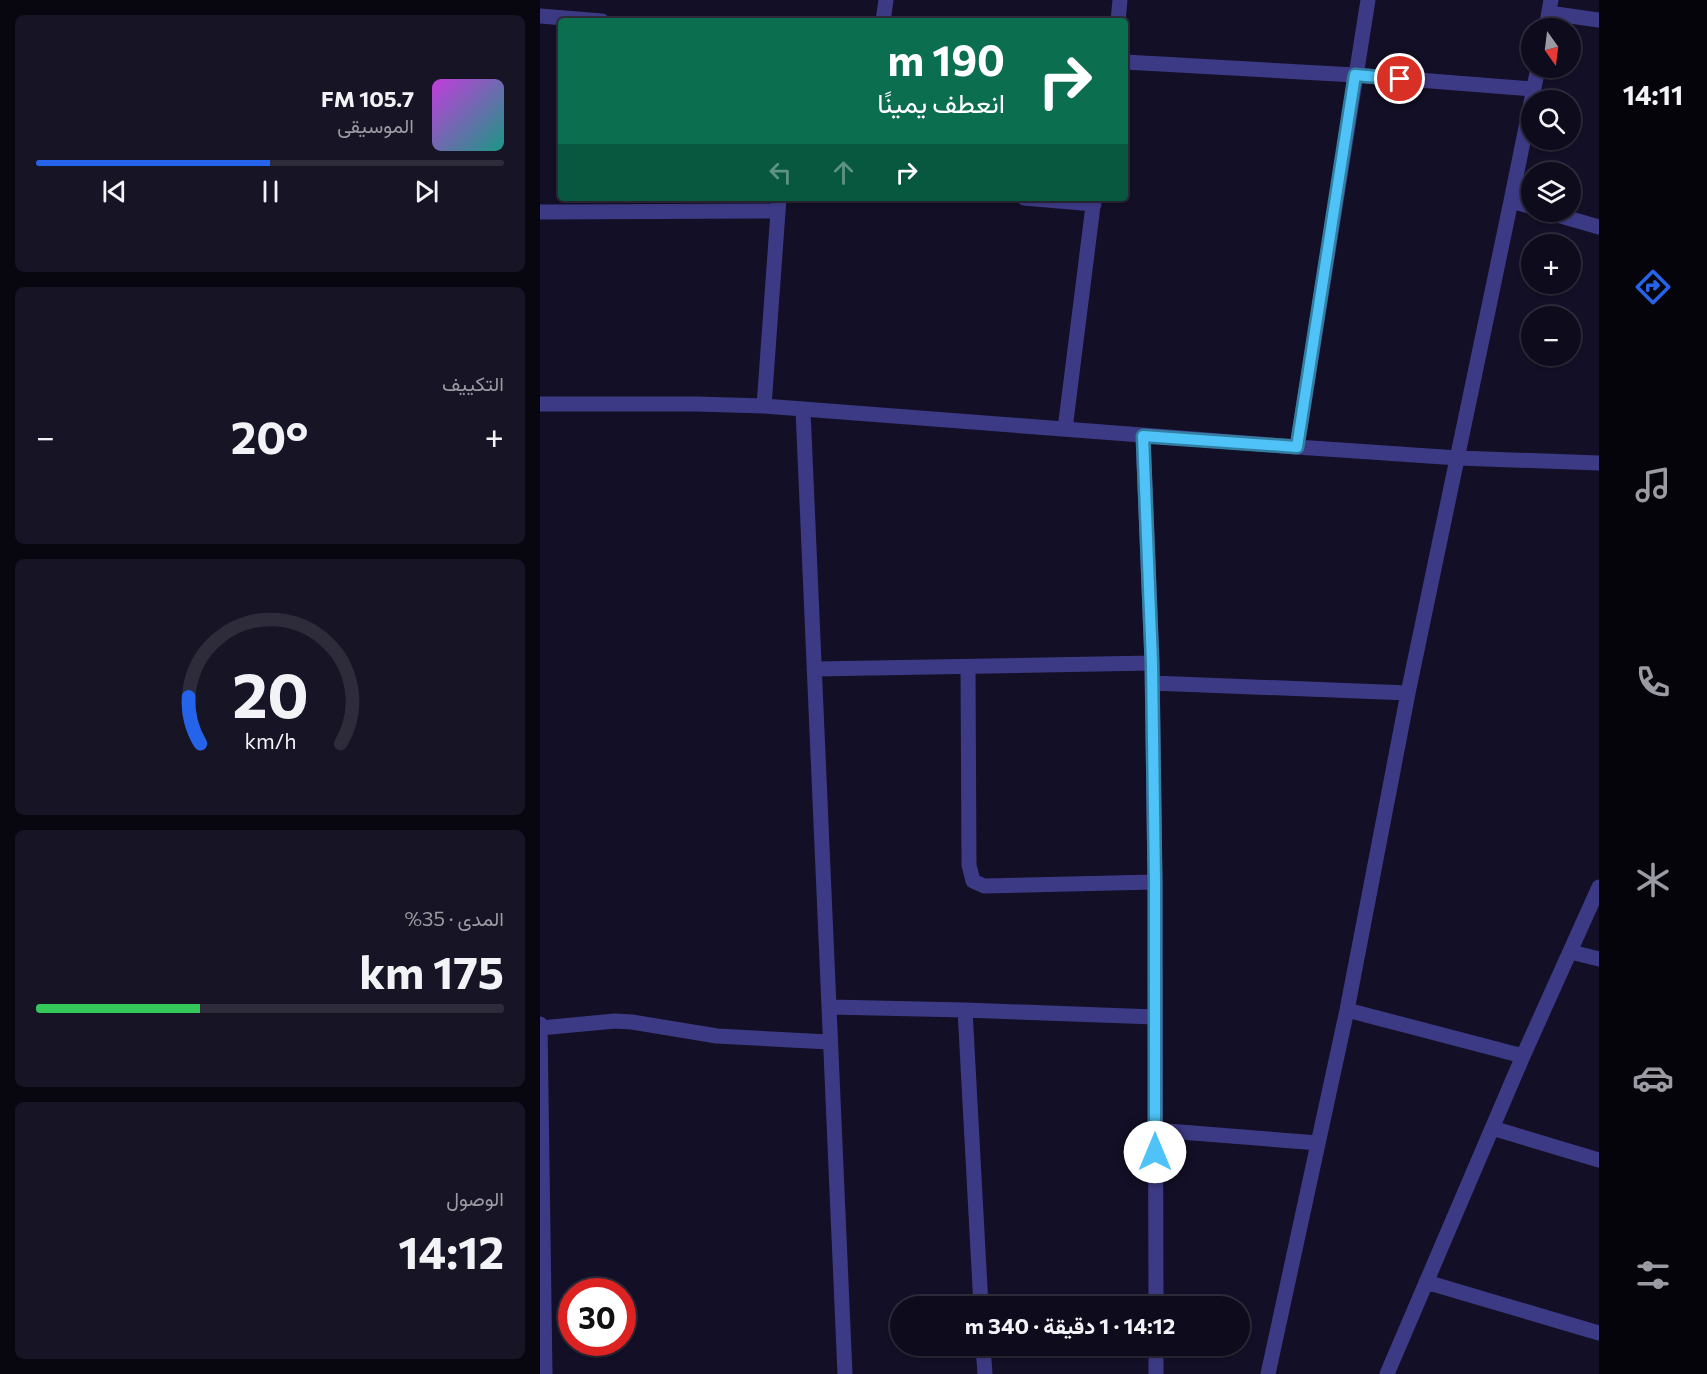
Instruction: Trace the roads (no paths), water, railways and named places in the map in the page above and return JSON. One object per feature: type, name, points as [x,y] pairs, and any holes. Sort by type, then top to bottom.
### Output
[{"type":"street","points":[[883,18],[886,0]]},
{"type":"street","points":[[1118,18],[1120,0]]},
{"type":"street","points":[[1297,447],[1368,0]]},
{"type":"street","points":[[1549,14],[1599,20]]},
{"type":"street","points":[[540,16],[565,18]]},
{"type":"street","points":[[1128,62],[1355,75],[1533,89]]},
{"type":"street","points":[[1268,1374],[1347,1010],[1408,693],[1536,78]]},
{"type":"street","points":[[1065,429],[1094,201]]},
{"type":"street","points":[[1511,201],[1521,204]]},
{"type":"street","points":[[540,212],[779,205],[764,406]]},
{"type":"street","points":[[1581,222],[1599,227]]},
{"type":"street","points":[[540,404],[764,406],[1458,458],[1599,463]]},
{"type":"street","points":[[803,410],[845,1374]]},
{"type":"street","points":[[1143,436],[1152,663],[1155,882],[1155,1296]]},
{"type":"street","points":[[814,669],[1152,663]]},
{"type":"street","points":[[968,667],[969,865],[973,881],[984,886],[1155,882]]},
{"type":"street","points":[[1152,683],[1408,693]]},
{"type":"street","points":[[1387,1374],[1523,1056],[1599,887]]},
{"type":"street","points":[[1571,952],[1599,959]]},
{"type":"street","points":[[829,1007],[1155,1017]]},
{"type":"street","points":[[965,1010],[980,1296]]},
{"type":"street","points":[[1347,1010],[1523,1056]]},
{"type":"street","points":[[545,1374],[540,1026],[615,1021],[717,1036],[830,1042]]},
{"type":"street","points":[[1492,1128],[1599,1160]]},
{"type":"street","points":[[1155,1130],[1318,1143]]},
{"type":"street","points":[[1426,1282],[1599,1333]]},
{"type":"street","points":[[984,1356],[985,1374]]},
{"type":"street","points":[[1156,1356],[1156,1374]]}]
